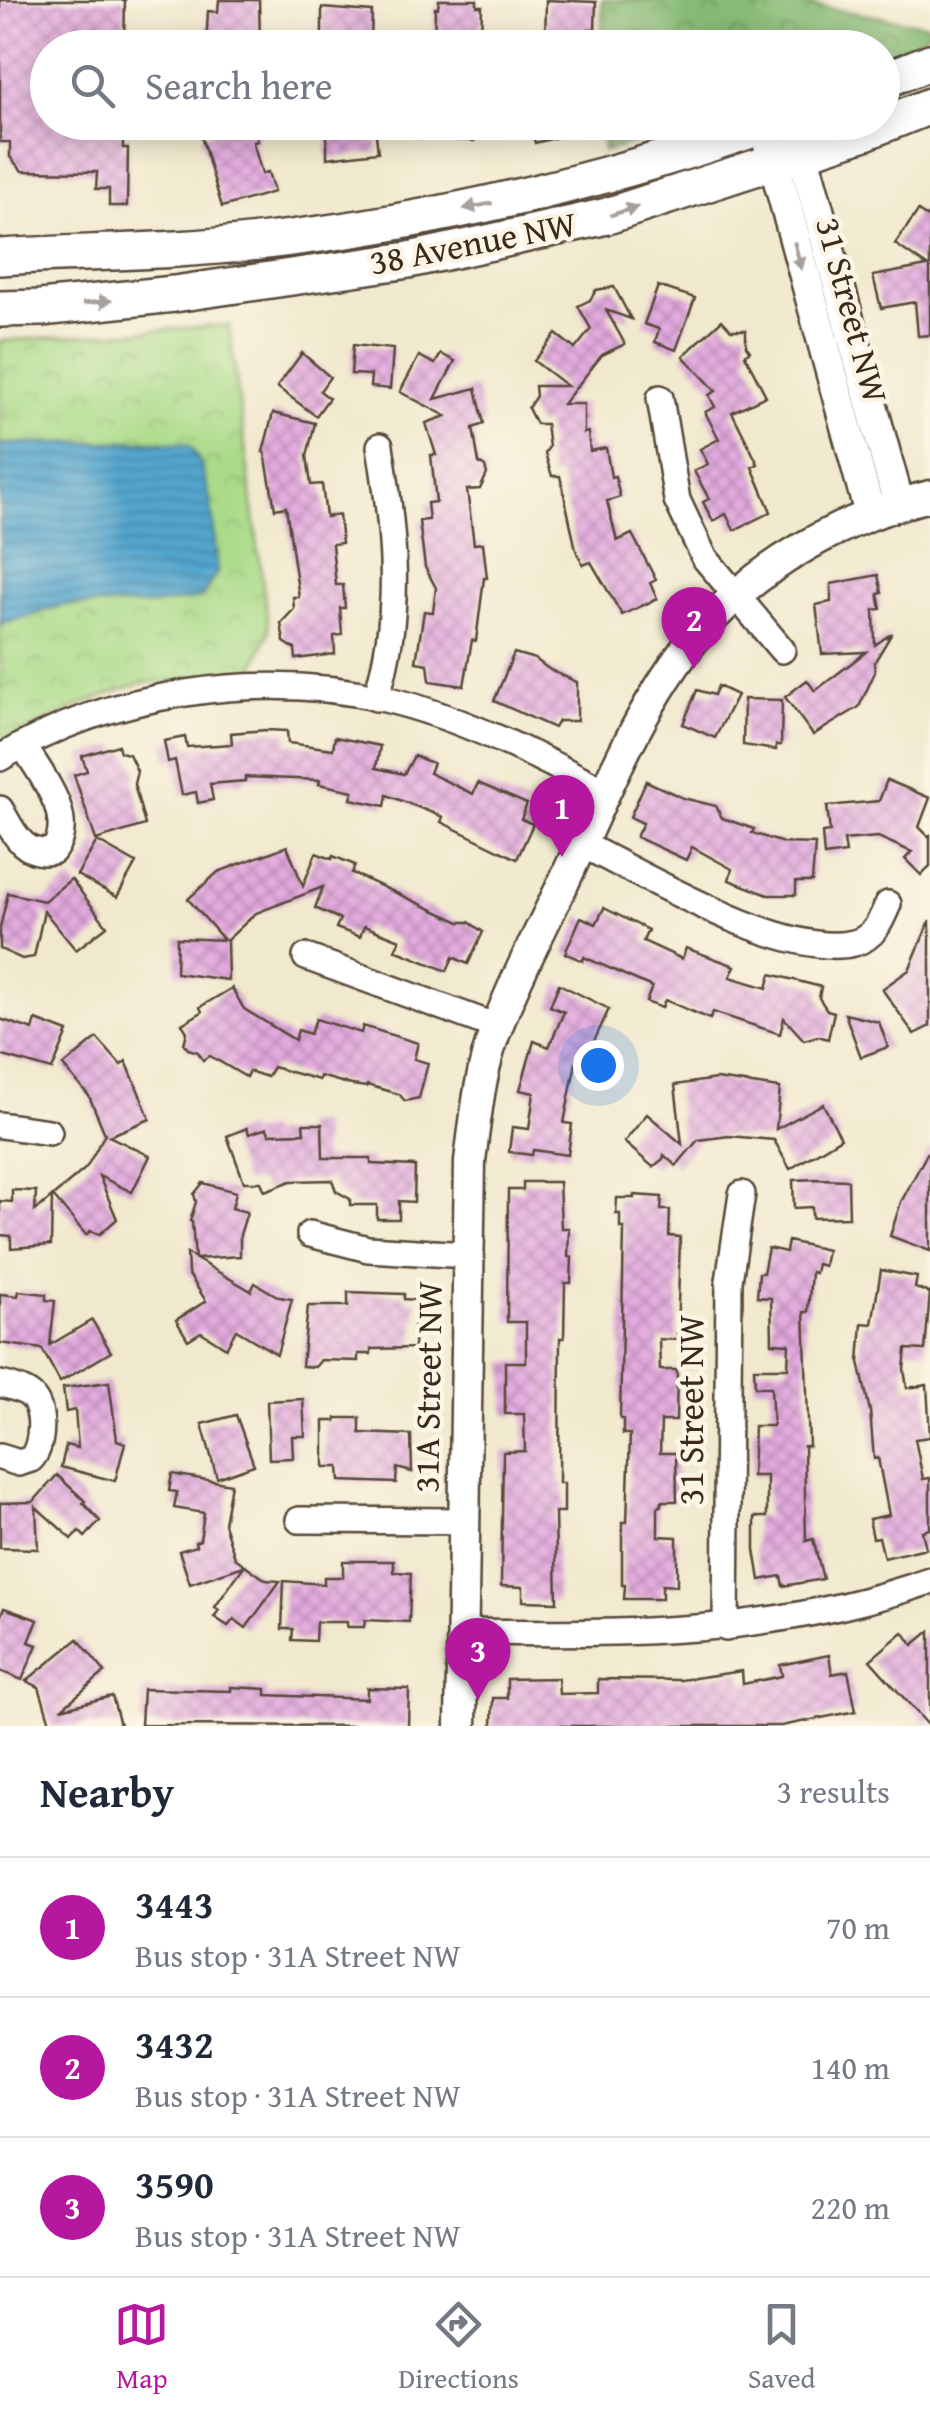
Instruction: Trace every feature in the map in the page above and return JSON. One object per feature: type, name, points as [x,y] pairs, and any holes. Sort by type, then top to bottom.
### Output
[{"type":"main road","points":[[900,73],[930,62]]},
{"type":"main road","name":"38 Avenue NW","points":[[900,112],[930,106]]},
{"type":"main road","name":"38 Avenue NW","points":[[0,257],[255,242],[400,221],[509,200],[640,165],[766,140]]},
{"type":"main road","name":"38 Avenue NW","points":[[0,309],[174,294],[409,260],[608,216],[774,140]]},
{"type":"street","name":"31 Street NW","points":[[782,140],[899,504]]},
{"type":"street","name":"31 Street NW","points":[[782,140],[870,514]]},
{"type":"street","points":[[660,398],[677,500],[704,557],[782,650]]},
{"type":"street","points":[[376,698],[394,622],[396,590],[380,446]]},
{"type":"street","name":"31A Street NW","points":[[461,1726],[467,1255],[474,1124],[496,1027],[604,791],[669,674],[699,633],[736,597],[784,560],[870,514],[930,496]]},
{"type":"street","points":[[0,758],[94,714],[170,695],[271,688],[348,693],[448,718],[604,791]]},
{"type":"street","points":[[0,808],[28,849],[53,851],[59,843],[62,817],[23,745]]},
{"type":"street","points":[[581,844],[710,908],[788,938],[823,944],[854,943],[872,934],[888,904]]},
{"type":"street","points":[[306,957],[496,1027]]},
{"type":"street","points":[[0,1124],[49,1132]]},
{"type":"street","name":"31 Street NW","points":[[726,1628],[729,1281],[742,1194]]},
{"type":"street","name":"31A Street NW","points":[[310,1234],[368,1249],[467,1255]]},
{"type":"street","points":[[0,1384],[28,1393],[36,1402],[40,1443],[30,1459],[20,1463],[0,1457]]},
{"type":"street","name":"31A Street NW","points":[[300,1520],[464,1521]]},
{"type":"street","points":[[462,1632],[688,1632],[726,1628],[814,1614],[930,1581]]},
{"type":"green space","points":[[602,0],[780,0],[930,25],[930,31],[900,53],[900,30],[602,30]]},
{"type":"green space","points":[[603,140],[647,140],[603,152]]},
{"type":"green space","points":[[229,325],[269,631],[251,675],[141,683],[85,703],[0,743],[0,341]]},
{"type":"water","points":[[153,441],[189,445],[201,464],[211,503],[218,571],[201,598],[153,605],[63,605],[0,625],[0,444]]},
{"type":"building","points":[[0,0],[125,0],[124,30],[30,30],[30,140],[123,140],[123,148],[128,148],[127,206],[109,206],[109,189],[96,189],[97,172],[22,171],[10,157],[10,142],[0,142]]},
{"type":"building","points":[[219,0],[259,0],[260,30],[207,30],[208,11],[218,12]]},
{"type":"building","points":[[439,0],[477,0],[477,6],[482,6],[481,30],[434,30]]},
{"type":"building","points":[[546,0],[596,2],[595,29],[545,30]]},
{"type":"building","points":[[322,8],[372,12],[371,30],[322,30]]},
{"type":"building","points":[[202,140],[258,140],[253,142],[262,174],[268,172],[274,192],[222,207]]},
{"type":"building","points":[[327,140],[377,140],[378,152],[327,158]]},
{"type":"building","points":[[918,211],[930,219],[930,335],[918,336],[915,302],[881,308],[873,276],[927,266],[895,244]]},
{"type":"building","points":[[658,286],[695,298],[676,350],[655,342],[659,329],[644,324]]},
{"type":"building","points":[[614,287],[631,319],[606,310],[625,344],[602,355],[563,404],[584,404],[584,433],[588,432],[590,451],[606,448],[611,477],[615,476],[620,497],[607,501],[617,541],[632,534],[656,580],[650,583],[657,599],[622,615],[591,562],[583,565],[576,550],[560,476],[552,476],[545,453],[549,447],[546,424],[536,424],[528,408],[536,396],[535,386],[567,386],[534,361],[556,334],[575,349],[591,329],[578,306],[590,300],[596,290]]},
{"type":"building","points":[[722,320],[731,330],[746,330],[750,351],[745,355],[766,396],[732,412],[758,464],[752,467],[771,512],[734,530],[726,514],[713,521],[703,502],[709,499],[694,471],[708,464],[700,449],[719,439],[705,412],[715,407],[709,395],[716,391],[683,356]]},
{"type":"building","points":[[353,345],[393,349],[390,389],[370,387],[371,375],[351,374]]},
{"type":"building","points":[[302,353],[330,377],[320,391],[329,398],[316,416],[277,387]]},
{"type":"building","points":[[441,354],[455,361],[435,399],[476,388],[484,424],[473,428],[479,463],[487,474],[480,489],[467,490],[474,544],[483,543],[487,578],[464,686],[430,681],[428,664],[416,662],[424,611],[433,612],[436,588],[425,567],[419,521],[429,520],[427,503],[436,502],[431,455],[436,455],[426,423],[446,416],[400,392],[419,356],[435,364]]},
{"type":"building","points":[[273,413],[315,423],[307,456],[311,485],[322,484],[326,517],[339,515],[342,543],[332,544],[336,585],[343,585],[345,608],[340,608],[342,635],[334,636],[335,654],[296,659],[295,649],[284,642],[281,623],[294,609],[293,597],[299,597],[286,507],[275,509],[263,452]]},
{"type":"building","points":[[878,575],[882,593],[878,594],[881,609],[874,610],[875,645],[892,633],[874,663],[875,672],[859,707],[813,735],[785,697],[807,680],[815,691],[866,652],[822,654],[816,605],[831,602],[831,584]]},
{"type":"building","points":[[514,653],[535,659],[577,682],[577,721],[558,721],[554,728],[494,701]]},
{"type":"building","points":[[718,686],[737,695],[715,738],[683,724],[697,690],[714,695]]},
{"type":"building","points":[[744,699],[782,700],[781,745],[776,745],[776,750],[743,745]]},
{"type":"building","points":[[287,731],[288,743],[333,749],[335,737],[380,746],[376,768],[404,774],[414,756],[433,763],[429,773],[473,794],[478,783],[527,804],[521,819],[533,824],[517,859],[441,822],[443,817],[387,795],[385,806],[351,799],[353,791],[319,784],[320,780],[245,777],[245,781],[210,784],[213,800],[198,803],[196,792],[182,795],[175,760],[168,762],[164,741],[185,737],[187,747],[232,744],[231,733]]},
{"type":"building","points":[[118,745],[120,752],[129,754],[137,771],[134,784],[145,825],[96,840],[74,775],[87,771],[82,756]]},
{"type":"building","points":[[887,780],[930,798],[919,827],[930,835],[930,866],[921,875],[905,859],[912,852],[878,837],[844,840],[846,853],[824,856],[822,833],[830,832],[827,806],[879,801]]},
{"type":"building","points":[[646,781],[683,798],[716,806],[722,818],[754,829],[752,833],[783,843],[815,844],[812,882],[796,882],[796,895],[768,895],[729,880],[732,869],[692,847],[686,860],[636,837],[643,823],[630,817]]},
{"type":"building","points":[[97,841],[136,863],[117,897],[77,875]]},
{"type":"building","points":[[287,846],[303,886],[316,853],[332,859],[333,856],[355,865],[352,873],[460,922],[469,922],[483,932],[468,964],[453,957],[447,971],[395,950],[400,940],[364,926],[360,937],[336,928],[340,919],[315,908],[323,887],[256,913],[227,940],[228,980],[176,973],[177,938],[224,940],[188,899],[218,872]]},
{"type":"building","points":[[71,879],[107,926],[76,950],[44,911],[34,957],[22,959],[0,949],[8,893],[44,901]]},
{"type":"building","points":[[604,908],[648,930],[643,941],[682,959],[686,948],[735,966],[730,977],[767,988],[771,974],[821,987],[819,998],[827,1010],[834,1012],[828,1039],[818,1036],[804,1040],[784,1018],[780,1034],[713,1012],[710,1019],[665,1000],[662,1008],[646,1002],[652,987],[584,957],[583,961],[565,953],[581,917],[596,924]]},
{"type":"building","points":[[930,920],[930,1026],[914,1034],[882,989],[909,970]]},
{"type":"building","points":[[559,984],[609,1009],[583,1065],[576,1062],[564,1123],[572,1124],[568,1155],[533,1150],[532,1155],[509,1152],[512,1127],[529,1129],[534,1093],[520,1090],[534,1041],[549,1047],[564,1012],[550,1006]]},
{"type":"building","points":[[232,988],[244,1009],[295,1040],[298,1030],[310,1034],[316,1019],[361,1033],[363,1026],[418,1043],[414,1059],[428,1063],[419,1098],[405,1101],[399,1094],[367,1085],[320,1076],[319,1080],[273,1067],[267,1077],[249,1071],[246,1077],[210,1056],[203,1060],[184,1044],[187,1032],[182,1024],[202,1012],[200,1007]]},
{"type":"building","points":[[845,1014],[879,1022],[888,1047],[861,1057]]},
{"type":"building","points":[[0,1019],[33,1030],[36,1020],[68,1032],[52,1070],[0,1055]]},
{"type":"building","points":[[97,1038],[121,1065],[126,1061],[150,1119],[109,1136],[150,1156],[132,1192],[99,1176],[117,1219],[100,1234],[90,1231],[86,1235],[53,1196],[86,1168],[105,1134],[89,1096],[63,1066]]},
{"type":"building","points":[[716,1079],[780,1088],[776,1129],[823,1104],[841,1138],[790,1169],[774,1140],[729,1136],[698,1140],[676,1166],[664,1155],[653,1167],[624,1142],[647,1114],[682,1144],[675,1085]]},
{"type":"building","points":[[303,1124],[322,1124],[323,1158],[371,1158],[371,1164],[415,1166],[414,1202],[399,1201],[399,1219],[377,1219],[377,1205],[350,1205],[350,1199],[336,1191],[332,1180],[291,1181],[265,1191],[261,1182],[244,1182],[227,1136],[247,1128],[249,1134],[267,1128],[269,1134],[304,1133]]},
{"type":"building","points":[[930,1148],[930,1251],[890,1236],[901,1202]]},
{"type":"building","points":[[793,1180],[848,1180],[849,1217],[812,1218],[812,1207],[794,1208]]},
{"type":"building","points":[[523,1182],[559,1182],[561,1228],[569,1228],[568,1257],[572,1257],[571,1283],[565,1283],[564,1338],[560,1338],[559,1483],[564,1483],[564,1512],[555,1512],[557,1602],[523,1601],[523,1587],[501,1586],[503,1452],[525,1451],[524,1414],[505,1414],[505,1362],[526,1362],[526,1322],[507,1322],[508,1190],[523,1190]]},
{"type":"building","points":[[203,1183],[236,1192],[232,1208],[247,1212],[240,1235],[240,1256],[196,1259],[251,1291],[255,1283],[279,1297],[292,1299],[277,1354],[236,1330],[226,1348],[201,1332],[188,1340],[176,1320],[206,1301],[188,1273],[187,1253],[195,1258],[190,1221],[196,1202],[194,1194]]},
{"type":"building","points":[[12,1190],[36,1191],[35,1211],[52,1197],[51,1245],[11,1248],[11,1236],[0,1235],[0,1201],[12,1202]]},
{"type":"building","points":[[662,1197],[661,1210],[670,1210],[669,1236],[680,1237],[677,1340],[659,1339],[660,1370],[677,1370],[676,1421],[661,1421],[660,1453],[676,1453],[677,1501],[662,1501],[658,1506],[658,1536],[677,1537],[677,1586],[662,1585],[662,1599],[624,1599],[622,1585],[622,1522],[627,1522],[630,1434],[623,1434],[620,1419],[624,1228],[620,1228],[620,1214],[616,1214],[617,1198]]},
{"type":"building","points":[[788,1241],[827,1250],[824,1266],[817,1264],[815,1273],[811,1272],[808,1312],[804,1312],[809,1446],[804,1446],[806,1541],[813,1539],[823,1579],[783,1586],[781,1576],[760,1580],[755,1517],[767,1517],[767,1476],[752,1476],[754,1426],[773,1426],[771,1387],[755,1387],[754,1368],[788,1368],[789,1344],[772,1343],[771,1298],[757,1297],[759,1273],[763,1273],[768,1248],[786,1252]]},
{"type":"building","points":[[881,1270],[917,1277],[915,1288],[930,1293],[925,1350],[906,1349],[904,1369],[907,1388],[927,1385],[930,1437],[915,1439],[923,1479],[930,1478],[930,1529],[922,1531],[926,1548],[884,1558],[879,1537],[873,1538],[869,1519],[889,1515],[878,1458],[874,1459],[870,1411],[859,1362],[862,1323],[872,1324]]},
{"type":"building","points":[[19,1291],[46,1294],[46,1300],[55,1301],[50,1345],[92,1320],[111,1352],[60,1382],[42,1349],[0,1343],[0,1294],[18,1296]]},
{"type":"building","points":[[348,1292],[404,1294],[404,1299],[416,1300],[414,1348],[371,1349],[371,1354],[358,1354],[358,1361],[321,1360],[315,1367],[302,1366],[308,1306],[348,1306]]},
{"type":"building","points":[[109,1382],[117,1440],[125,1443],[115,1481],[61,1467],[66,1445],[78,1448],[75,1410],[66,1412],[63,1388]]},
{"type":"building","points":[[303,1399],[305,1436],[292,1436],[293,1458],[269,1459],[267,1401]]},
{"type":"building","points":[[236,1415],[254,1465],[217,1478],[202,1424]]},
{"type":"building","points":[[360,1418],[360,1433],[411,1435],[412,1472],[397,1468],[396,1483],[340,1481],[339,1467],[324,1467],[324,1421]]},
{"type":"building","points":[[172,1474],[231,1484],[224,1524],[235,1558],[266,1580],[280,1581],[246,1628],[234,1619],[228,1626],[214,1617],[219,1610],[215,1607],[244,1566],[190,1584],[179,1551],[196,1546],[195,1542],[200,1540],[204,1513],[174,1508],[177,1492],[169,1491]]},
{"type":"building","points":[[57,1475],[100,1521],[85,1537],[79,1531],[72,1539],[36,1507],[38,1549],[0,1548],[0,1503],[33,1502]]},
{"type":"building","points":[[343,1561],[394,1561],[394,1572],[411,1573],[409,1622],[365,1620],[364,1627],[347,1627],[347,1622],[316,1622],[315,1641],[292,1640],[293,1629],[282,1629],[284,1581],[324,1584],[324,1577],[343,1577]]},
{"type":"building","points":[[4,1608],[38,1620],[29,1642],[37,1645],[22,1680],[0,1671],[0,1617]]},
{"type":"building","points":[[930,1631],[929,1726],[870,1660],[903,1632],[913,1645]]},
{"type":"building","points":[[78,1639],[105,1672],[61,1709],[112,1696],[120,1725],[51,1726],[39,1687],[26,1681]]},
{"type":"building","points":[[829,1655],[832,1674],[848,1671],[856,1711],[781,1726],[492,1726],[493,1698],[507,1698],[507,1679],[558,1678],[559,1694],[598,1693],[598,1679],[681,1680],[742,1671],[743,1684],[782,1676],[780,1665]]},
{"type":"building","points":[[231,1687],[266,1689],[266,1695],[367,1699],[367,1688],[409,1689],[408,1726],[141,1725],[143,1689],[231,1691]]},
{"type":"place","name":"3432","points":[[694,669]]},
{"type":"place","name":"3443","points":[[562,857]]},
{"type":"place","name":"3590","points":[[478,1700]]}]
